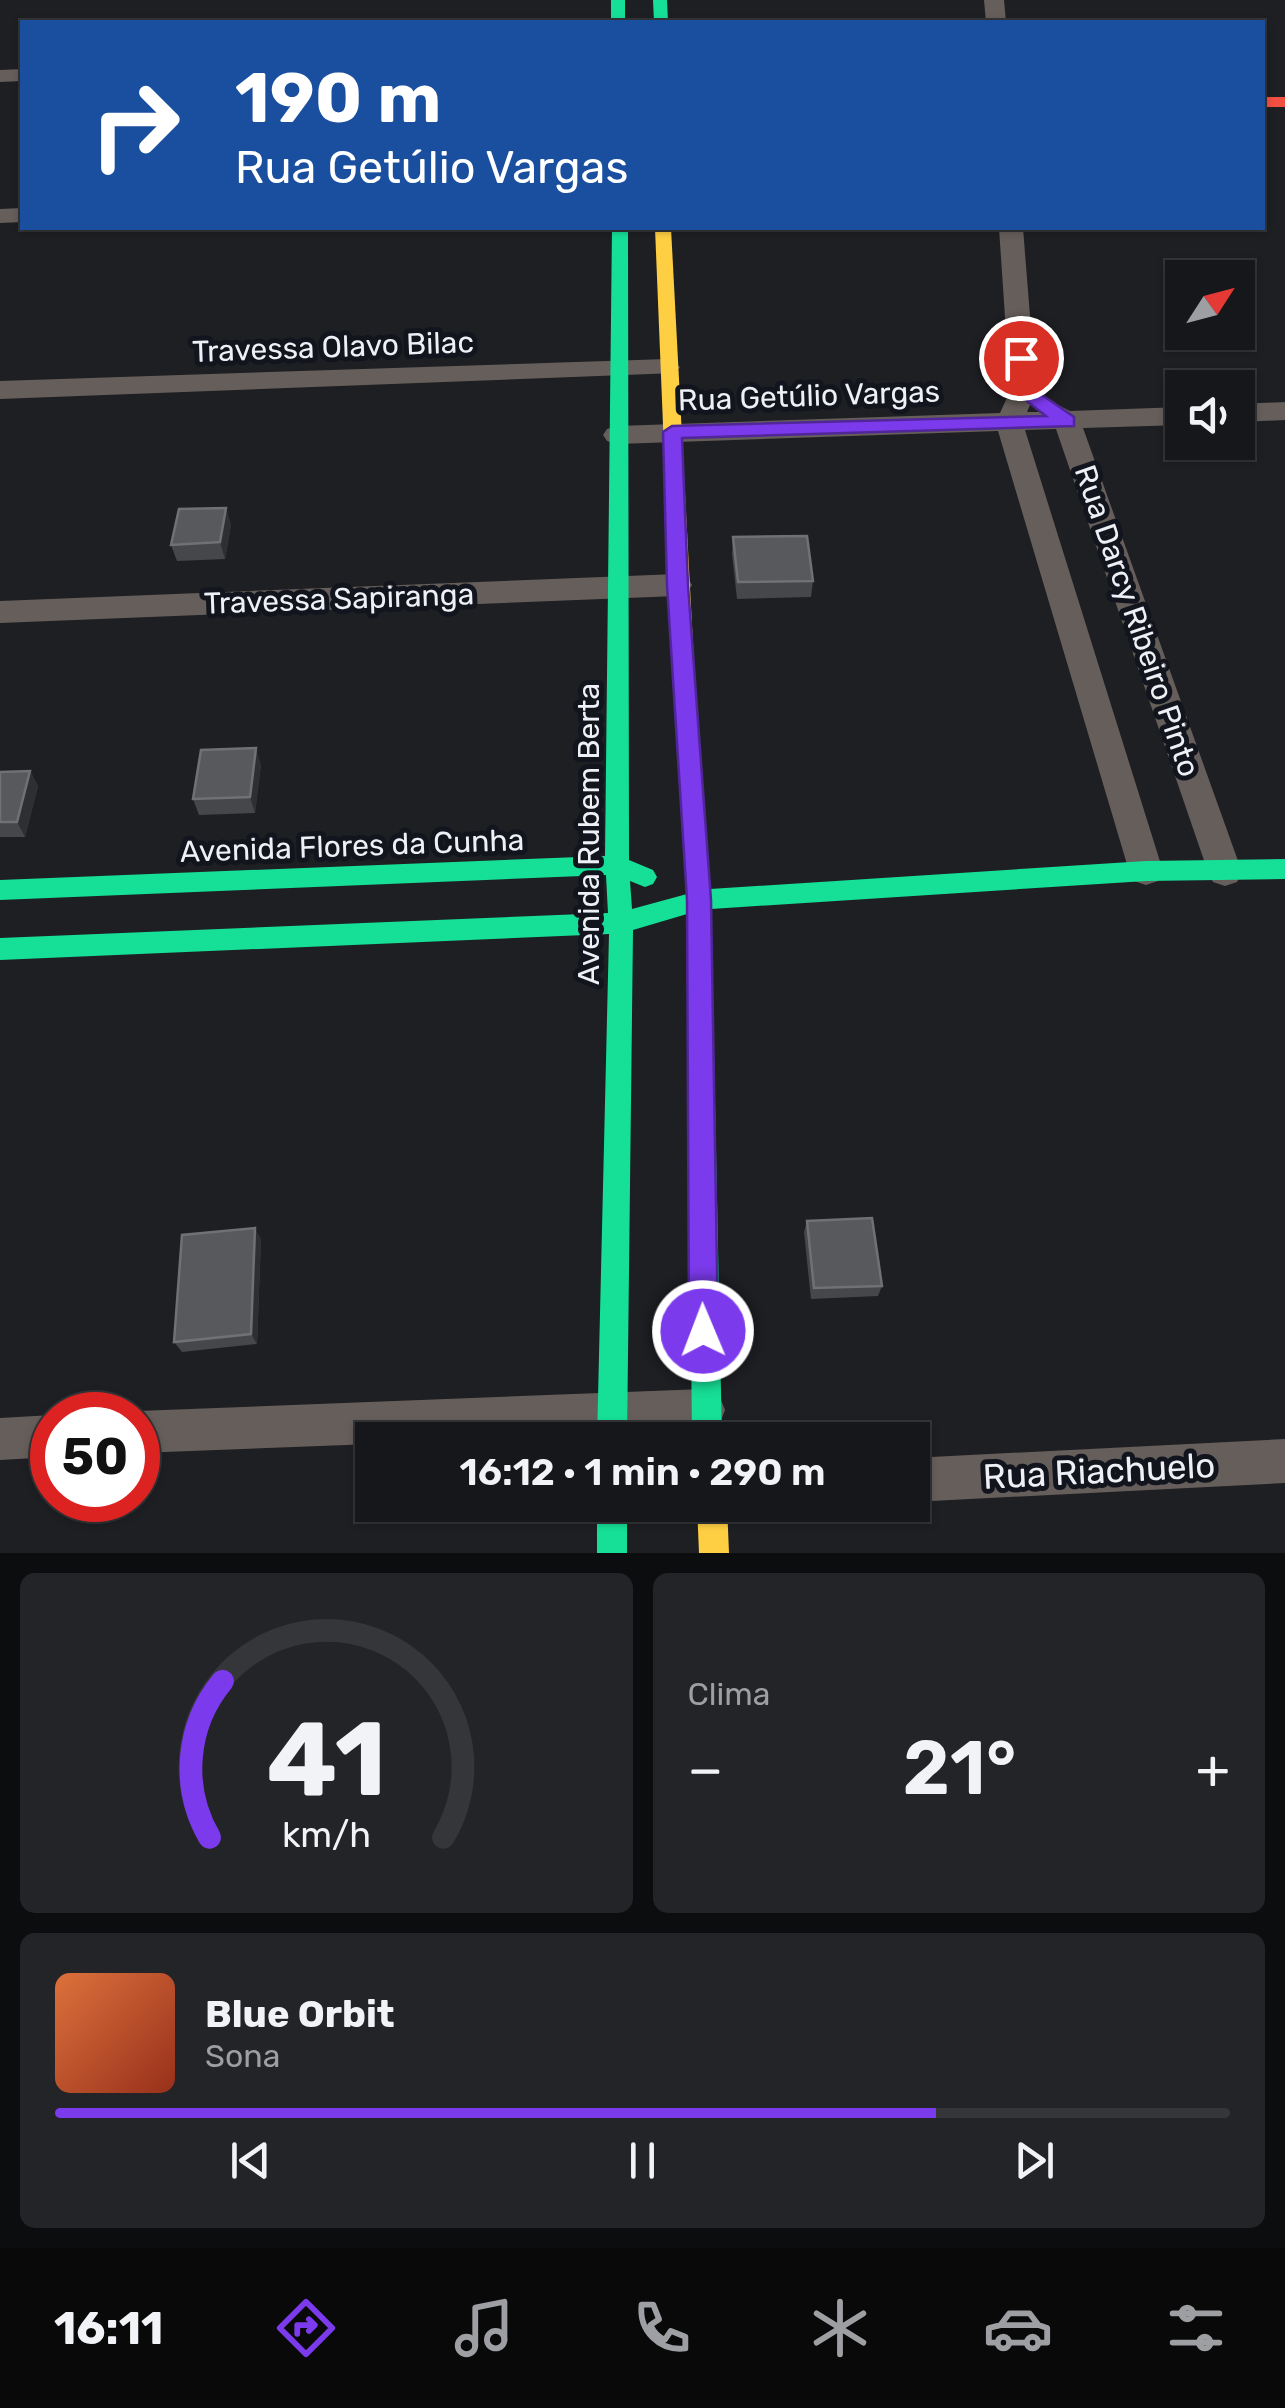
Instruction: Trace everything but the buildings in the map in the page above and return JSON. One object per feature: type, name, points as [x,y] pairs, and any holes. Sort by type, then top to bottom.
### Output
[{"type":"main road","name":"Avenida Rubem Berta","points":[[612,1422],[621,923],[617,435],[620,230]]},
{"type":"main road","points":[[663,230],[677,585],[699,900],[706,1422]]},
{"type":"main road","name":"Avenida Flores da Cunha","points":[[0,890],[618,865],[699,900]]},
{"type":"main road","name":"Avenida Flores da Cunha","points":[[0,949],[621,923],[699,900],[1146,871],[1285,870]]},
{"type":"main road","points":[[612,1522],[612,1553]]},
{"type":"main road","points":[[713,1522],[714,1553]]},
{"type":"street","points":[[1010,422],[1023,391],[1011,230]]},
{"type":"street","name":"Travessa Olavo Bilac","points":[[0,390],[667,367]]},
{"type":"street","points":[[1023,391],[1067,422]]},
{"type":"street","points":[[1255,412],[1285,411]]},
{"type":"street","name":"Rua Getúlio Vargas","points":[[617,435],[1165,417]]},
{"type":"street","name":"Rua Darcy Ribeiro Pinto","points":[[1010,422],[1146,871]]},
{"type":"street","name":"Rua Darcy Ribeiro Pinto","points":[[1067,422],[1225,872]]},
{"type":"street","name":"Travessa Sapiranga","points":[[0,612],[677,585]]},
{"type":"street","points":[[160,1432],[355,1429]]},
{"type":"street","points":[[0,1438],[30,1437]]},
{"type":"street","name":"Rua Riachuelo","points":[[930,1479],[1285,1461]]},
{"type":"traffic: fast","points":[[618,0],[618,20]]},
{"type":"traffic: fast","points":[[660,0],[661,20]]},
{"type":"traffic: fast","points":[[612,1422],[621,923],[617,865],[620,230]]},
{"type":"traffic: fast","points":[[686,720],[699,900],[707,1422]]},
{"type":"traffic: fast","points":[[0,890],[617,865],[645,877]]},
{"type":"traffic: fast","points":[[0,949],[621,923],[699,900],[1146,871],[1285,869]]},
{"type":"traffic: fast","points":[[612,1522],[612,1553]]},
{"type":"traffic: slow","points":[[663,230],[686,720]]},
{"type":"traffic: slow","points":[[713,1522],[714,1553]]},
{"type":"traffic: jam","points":[[1265,102],[1285,102]]},
{"type":"route","points":[[703,1331],[699,900],[677,585],[672,432],[1067,422],[1023,391],[1021,358]]}]
